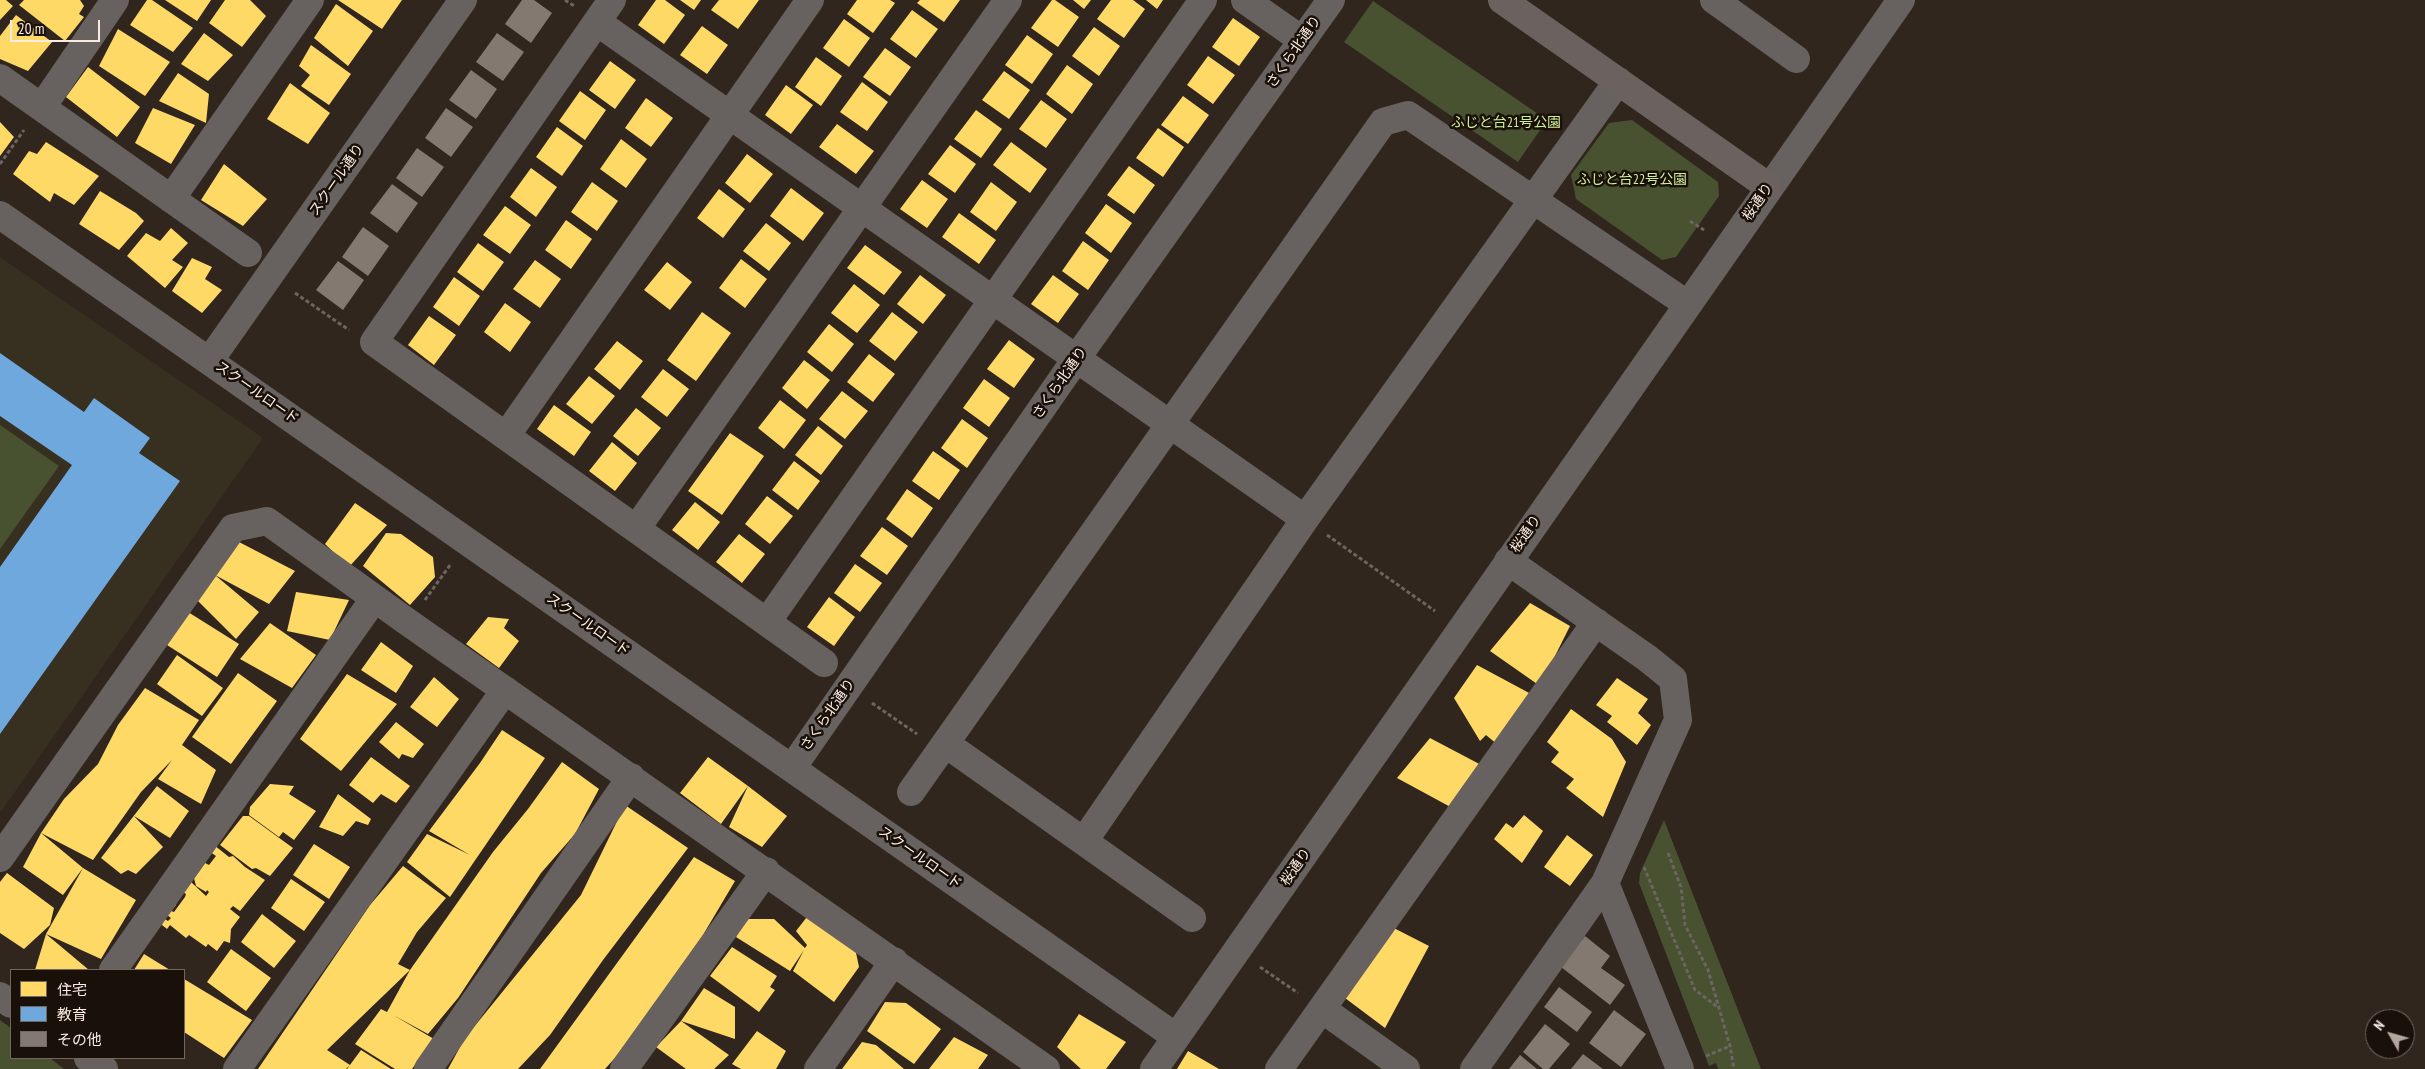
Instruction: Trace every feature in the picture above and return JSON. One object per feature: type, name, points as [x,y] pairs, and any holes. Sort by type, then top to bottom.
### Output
[{"type":"street","points":[[42,107],[116,0]]},
{"type":"street","points":[[171,199],[310,0]]},
{"type":"street","name":"スクール通り","points":[[210,360],[463,0]]},
{"type":"street","points":[[612,0],[374,342],[824,663]]},
{"type":"street","points":[[506,436],[810,0]]},
{"type":"street","points":[[636,529],[1008,0]]},
{"type":"street","points":[[768,622],[1202,0]]},
{"type":"street","points":[[1245,0],[1302,40]]},
{"type":"street","name":"さくら北通り","points":[[792,768],[1076,359],[1330,0]]},
{"type":"street","points":[[1502,0],[1769,187]]},
{"type":"street","points":[[1714,0],[1796,59]]},
{"type":"street","name":"桜通り","points":[[1154,1069],[1901,0]]},
{"type":"street","points":[[597,22],[1305,519]]},
{"type":"street","points":[[0,78],[248,253]]},
{"type":"street","points":[[1084,841],[1305,519],[1618,81]]},
{"type":"street","points":[[911,792],[935,742],[1171,424],[1383,122],[1408,115],[1687,304]]},
{"type":"street","name":"スクールロード","points":[[0,215],[1176,1037]]},
{"type":"street","points":[[0,858],[233,528],[268,521],[374,599],[894,961],[1018,1061],[1046,1069]]},
{"type":"street","points":[[1474,1069],[1605,883],[1678,720],[1673,679],[1596,622],[1508,561]]},
{"type":"street","points":[[113,969],[374,599]]},
{"type":"street","points":[[1279,1069],[1596,622]]},
{"type":"street","points":[[237,1069],[505,690]]},
{"type":"street","points":[[935,742],[1084,841],[1192,918]]},
{"type":"street","points":[[428,1069],[631,777]]},
{"type":"street","points":[[624,1069],[766,871]]},
{"type":"street","points":[[1605,883],[1682,1065]]},
{"type":"street","points":[[818,1069],[894,961]]},
{"type":"street","points":[[1322,1009],[1406,1069]]},
{"type":"street","points":[[89,1059],[104,1069]]},
{"type":"path","points":[[0,164],[42,107]]},
{"type":"path","points":[[1690,221],[1704,230]]},
{"type":"path","points":[[295,293],[358,337],[374,342]]},
{"type":"path","points":[[409,623],[467,541]]},
{"type":"path","points":[[1350,551],[1435,611]]},
{"type":"path","points":[[868,700],[935,742]]},
{"type":"path","points":[[1668,853],[1681,887],[1685,925],[1708,970],[1730,1046],[1734,1069]]},
{"type":"path","points":[[1643,864],[1695,990],[1720,1009]]},
{"type":"path","points":[[1238,951],[1322,1009]]},
{"type":"path","points":[[1682,1065],[1730,1046]]},
{"type":"shaded area","points":[[0,257],[263,438],[0,813]]},
{"type":"green space","name":"ふじと台21号公園","points":[[1373,1],[1547,120],[1518,162],[1344,42]]},
{"type":"green space","name":"ふじと台22号公園","points":[[1632,120],[1718,182],[1719,196],[1676,257],[1662,260],[1576,199],[1571,175],[1609,123]]},
{"type":"green space","points":[[0,425],[59,466],[0,549]]},
{"type":"green space","points":[[1664,820],[1761,1069],[1718,1069],[1716,1063],[1709,1066],[1639,883],[1640,873]]},
{"type":"green space","points":[[0,1020],[10,1027],[10,1059],[51,1059],[64,1069],[0,1069]]},
{"type":"building: 住宅","points":[[0,0],[6,0],[13,6],[0,20]]},
{"type":"building: 住宅","points":[[24,0],[80,0],[84,6],[79,14],[84,17],[65,41],[19,5]]},
{"type":"building: 住宅","points":[[147,0],[152,0],[193,28],[173,52],[130,25]]},
{"type":"building: 住宅","points":[[165,0],[211,0],[197,21]]},
{"type":"building: 住宅","points":[[225,0],[250,0],[266,16],[242,47],[209,23]]},
{"type":"building: 住宅","points":[[338,0],[402,0],[382,29]]},
{"type":"building: 住宅","points":[[656,0],[665,0],[685,15],[664,44],[638,25]]},
{"type":"building: 住宅","points":[[680,0],[701,0],[694,10]]},
{"type":"building: 住宅","points":[[719,0],[759,0],[738,29],[711,10]]},
{"type":"building: 住宅","points":[[857,0],[890,0],[895,3],[873,33],[847,14]]},
{"type":"building: 住宅","points":[[920,0],[960,0],[944,22],[917,3]]},
{"type":"building: 住宅","points":[[1052,0],[1055,0],[1079,17],[1058,47],[1031,28]]},
{"type":"building: 住宅","points":[[1073,0],[1091,0],[1084,9]]},
{"type":"building: 住宅","points":[[1111,0],[1133,0],[1145,9],[1124,38],[1097,19]]},
{"type":"building: 住宅","points":[[1146,0],[1163,0],[1157,9]]},
{"type":"building: 住宅","points":[[336,4],[373,31],[348,66],[314,38]]},
{"type":"building: 住宅","points":[[912,10],[938,29],[916,58],[890,39]]},
{"type":"building: 住宅","points":[[16,15],[52,42],[28,71],[0,59],[0,36]]},
{"type":"building: 住宅","points":[[1233,18],[1260,37],[1239,66],[1212,47]]},
{"type":"building: 住宅","points":[[844,19],[870,38],[849,67],[823,48]]},
{"type":"building: 住宅","points":[[702,26],[728,45],[707,74],[680,55]]},
{"type":"building: 住宅","points":[[1094,27],[1120,46],[1099,76],[1072,56]]},
{"type":"building: 住宅","points":[[118,29],[170,62],[145,96],[99,66]]},
{"type":"building: 住宅","points":[[204,33],[233,55],[208,81],[181,64]]},
{"type":"building: 住宅","points":[[1027,35],[1053,54],[1032,84],[1005,65]]},
{"type":"building: 住宅","points":[[311,45],[351,74],[329,105],[301,86],[310,75],[299,66]]},
{"type":"building: 住宅","points":[[885,48],[911,67],[890,96],[863,77]]},
{"type":"building: 住宅","points":[[1208,56],[1235,75],[1213,104],[1187,85]]},
{"type":"building: 住宅","points":[[816,57],[842,76],[821,106],[795,87]]},
{"type":"building: 住宅","points":[[610,61],[636,80],[615,109],[589,90]]},
{"type":"building: 住宅","points":[[1067,65],[1093,84],[1072,114],[1046,94]]},
{"type":"building: 住宅","points":[[88,67],[140,107],[117,137],[66,97]]},
{"type":"building: 住宅","points":[[1004,71],[1030,90],[1009,119],[982,100]]},
{"type":"building: 住宅","points":[[178,73],[209,94],[206,123],[159,101]]},
{"type":"building: 住宅","points":[[862,82],[888,102],[867,131],[840,112]]},
{"type":"building: 住宅","points":[[290,83],[330,113],[308,144],[267,119]]},
{"type":"building: 住宅","points":[[786,85],[813,105],[791,134],[765,115]]},
{"type":"building: 住宅","points":[[580,91],[606,110],[585,140],[559,121]]},
{"type":"building: 住宅","points":[[1183,96],[1209,115],[1188,144],[1161,125]]},
{"type":"building: 住宅","points":[[646,98],[673,118],[651,147],[625,128]]},
{"type":"building: 住宅","points":[[1041,100],[1067,119],[1046,148],[1019,129]]},
{"type":"building: 住宅","points":[[153,108],[195,125],[171,164],[135,143]]},
{"type":"building: 住宅","points":[[976,110],[1002,129],[981,158],[954,139]]},
{"type":"building: 住宅","points":[[0,122],[14,137],[0,156]]},
{"type":"building: 住宅","points":[[837,124],[874,151],[856,174],[819,147]]},
{"type":"building: 住宅","points":[[557,127],[583,146],[562,176],[536,157]]},
{"type":"building: 住宅","points":[[1158,128],[1184,147],[1163,177],[1136,158]]},
{"type":"building: 住宅","points":[[621,139],[647,159],[626,188],[600,169]]},
{"type":"building: 住宅","points":[[46,142],[99,176],[74,205],[54,193],[50,202],[13,174],[29,151],[37,154]]},
{"type":"building: 住宅","points":[[1011,142],[1047,169],[1030,193],[993,165]]},
{"type":"building: 住宅","points":[[950,145],[976,164],[955,193],[928,174]]},
{"type":"building: 住宅","points":[[747,154],[773,174],[750,203],[725,183]]},
{"type":"building: 住宅","points":[[224,164],[267,199],[243,226],[201,200]]},
{"type":"building: 住宅","points":[[1129,166],[1155,185],[1134,214],[1107,195]]},
{"type":"building: 住宅","points":[[531,168],[557,187],[536,217],[510,197]]},
{"type":"building: 住宅","points":[[922,180],[948,199],[927,228],[900,209]]},
{"type":"building: 住宅","points":[[592,182],[618,201],[597,231],[571,212]]},
{"type":"building: 住宅","points":[[991,182],[1017,202],[996,231],[970,212]]},
{"type":"building: 住宅","points":[[791,188],[824,213],[803,241],[770,216]]},
{"type":"building: 住宅","points":[[719,189],[745,209],[723,238],[697,218]]},
{"type":"building: 住宅","points":[[100,191],[136,213],[144,221],[119,250],[79,224]]},
{"type":"building: 住宅","points":[[1106,204],[1132,223],[1111,253],[1085,233]]},
{"type":"building: 住宅","points":[[505,206],[531,225],[510,254],[483,235]]},
{"type":"building: 住宅","points":[[959,213],[996,240],[979,264],[942,237]]},
{"type":"building: 住宅","points":[[566,220],[592,239],[571,269],[545,250]]},
{"type":"building: 住宅","points":[[766,223],[791,243],[769,271],[743,251]]},
{"type":"building: 住宅","points":[[171,228],[188,243],[172,260],[183,267],[165,288],[127,256],[146,233],[160,241]]},
{"type":"building: 住宅","points":[[1083,241],[1109,260],[1088,290],[1062,271]]},
{"type":"building: 住宅","points":[[478,243],[504,262],[483,291],[457,272]]},
{"type":"building: 住宅","points":[[865,245],[902,272],[884,295],[847,268]]},
{"type":"building: 住宅","points":[[192,258],[212,267],[205,279],[222,290],[202,313],[172,291]]},
{"type":"building: 住宅","points":[[741,259],[767,279],[745,308],[719,288]]},
{"type":"building: 住宅","points":[[535,260],[561,279],[540,308],[513,289]]},
{"type":"building: 住宅","points":[[667,262],[692,282],[670,310],[644,290]]},
{"type":"building: 住宅","points":[[920,275],[946,295],[923,324],[897,304]]},
{"type":"building: 住宅","points":[[1053,275],[1079,294],[1058,323],[1031,304]]},
{"type":"building: 住宅","points":[[454,277],[480,296],[459,326],[433,307]]},
{"type":"building: 住宅","points":[[854,284],[880,305],[857,333],[831,313]]},
{"type":"building: 住宅","points":[[505,303],[531,322],[510,352],[484,332]]},
{"type":"building: 住宅","points":[[702,312],[731,333],[696,381],[667,360]]},
{"type":"building: 住宅","points":[[892,312],[918,332],[895,361],[869,341]]},
{"type":"building: 住宅","points":[[429,316],[456,335],[434,365],[408,345]]},
{"type":"building: 住宅","points":[[829,324],[854,344],[832,372],[807,352]]},
{"type":"building: 住宅","points":[[1009,340],[1035,359],[1014,388],[987,369]]},
{"type":"building: 住宅","points":[[617,341],[643,361],[620,390],[594,369]]},
{"type":"building: 住宅","points":[[869,354],[895,374],[873,402],[847,382]]},
{"type":"building: 住宅","points":[[804,360],[830,380],[807,409],[782,388]]},
{"type":"building: 住宅","points":[[663,369],[689,389],[667,417],[641,397]]},
{"type":"building: 住宅","points":[[589,376],[615,396],[592,424],[566,404]]},
{"type":"building: 住宅","points":[[984,379],[1010,398],[989,427],[963,408]]},
{"type":"building: 住宅","points":[[842,391],[868,411],[845,439],[819,419]]},
{"type":"building: 住宅","points":[[780,400],[806,420],[784,449],[758,428]]},
{"type":"building: 住宅","points":[[554,405],[591,432],[574,456],[537,429]]},
{"type":"building: 住宅","points":[[636,408],[661,428],[638,456],[613,436]]},
{"type":"building: 住宅","points":[[962,419],[988,438],[967,468],[941,448]]},
{"type":"building: 住宅","points":[[818,426],[843,446],[821,475],[795,455]]},
{"type":"building: 住宅","points":[[730,433],[764,456],[722,515],[688,491]]},
{"type":"building: 住宅","points":[[612,442],[637,463],[615,491],[589,471]]},
{"type":"building: 住宅","points":[[933,451],[960,470],[939,500],[912,481]]},
{"type":"building: 住宅","points":[[794,461],[820,481],[798,510],[772,490]]},
{"type":"building: 住宅","points":[[907,489],[933,508],[912,538],[886,519]]},
{"type":"building: 住宅","points":[[767,496],[793,516],[770,544],[745,524]]},
{"type":"building: 住宅","points":[[695,502],[720,522],[698,550],[672,530]]},
{"type":"building: 住宅","points":[[355,503],[387,525],[349,567],[325,544]]},
{"type":"building: 住宅","points":[[882,527],[908,546],[887,575],[860,556]]},
{"type":"building: 住宅","points":[[386,533],[401,534],[433,557],[435,577],[410,605],[363,566]]},
{"type":"building: 住宅","points":[[739,534],[765,554],[742,583],[716,562]]},
{"type":"building: 住宅","points":[[239,542],[295,571],[269,604],[215,575]]},
{"type":"building: 住宅","points":[[855,564],[882,583],[860,612],[834,593]]},
{"type":"building: 住宅","points":[[215,575],[259,612],[236,639],[197,600]]},
{"type":"building: 住宅","points":[[296,592],[349,600],[330,640],[287,631]]},
{"type":"building: 住宅","points":[[829,597],[855,617],[834,646],[807,627]]},
{"type":"building: 住宅","points":[[1530,603],[1570,626],[1540,686],[1490,651]]},
{"type":"building: 住宅","points":[[188,612],[239,644],[217,677],[167,645]]},
{"type":"building: 住宅","points":[[488,617],[509,619],[504,628],[519,641],[499,668],[466,644]]},
{"type":"building: 住宅","points":[[270,623],[316,655],[292,688],[240,659]]},
{"type":"building: 住宅","points":[[381,642],[413,666],[396,693],[361,670]]},
{"type":"building: 住宅","points":[[177,655],[223,688],[202,716],[157,684]]},
{"type":"building: 住宅","points":[[1477,665],[1531,694],[1498,745],[1486,735],[1480,741],[1454,698]]},
{"type":"building: 住宅","points":[[238,673],[277,701],[231,764],[192,737]]},
{"type":"building: 住宅","points":[[347,674],[397,704],[341,771],[300,739]]},
{"type":"building: 住宅","points":[[434,677],[459,699],[437,727],[410,707]]},
{"type":"building: 住宅","points":[[1617,678],[1648,699],[1638,713],[1651,725],[1637,745],[1607,722],[1612,716],[1596,705]]},
{"type":"building: 住宅","points":[[145,688],[199,720],[182,745],[216,770],[201,804],[158,779],[172,760],[141,792],[93,860],[41,833],[64,799],[98,764],[118,725]]},
{"type":"building: 住宅","points":[[1571,709],[1612,739],[1626,762],[1603,817],[1566,788],[1574,779],[1551,762],[1559,752],[1547,742]]},
{"type":"building: 住宅","points":[[396,722],[424,744],[413,758],[402,754],[399,759],[379,742]]},
{"type":"building: 住宅","points":[[502,730],[545,758],[450,897],[407,862],[427,834],[470,855],[429,831],[480,763]]},
{"type":"building: 住宅","points":[[1430,738],[1485,767],[1456,810],[1397,778]]},
{"type":"building: 住宅","points":[[371,757],[410,786],[396,803],[381,794],[373,803],[349,785]]},
{"type":"building: 住宅","points":[[708,757],[748,786],[721,824],[680,793]]},
{"type":"building: 住宅","points":[[562,762],[599,789],[575,834],[541,873],[458,998],[428,1034],[393,1015],[434,1039],[412,1069],[395,1069],[355,1044],[381,1009],[387,1012],[410,970],[493,852],[528,809]]},
{"type":"building: 住宅","points":[[270,784],[294,786],[289,794],[316,811],[294,840],[283,832],[279,837],[249,815],[250,807]]},
{"type":"building: 住宅","points":[[157,786],[189,811],[170,838],[134,816],[163,847],[136,874],[128,870],[121,874],[101,858]]},
{"type":"building: 住宅","points":[[748,786],[787,816],[762,847],[729,827]]},
{"type":"building: 住宅","points":[[338,794],[371,819],[368,825],[356,821],[343,836],[319,827]]},
{"type":"building: 住宅","points":[[625,805],[688,848],[603,960],[550,1035],[518,1069],[448,1069],[465,1038],[581,895]]},
{"type":"building: 住宅","points":[[1524,815],[1543,831],[1522,863],[1494,839],[1506,823],[1513,828]]},
{"type":"building: 住宅","points":[[243,816],[249,816],[293,848],[270,876],[256,868],[252,869],[220,845]]},
{"type":"building: 住宅","points":[[41,833],[83,868],[63,895],[23,867]]},
{"type":"building: 住宅","points":[[1567,835],[1593,855],[1570,886],[1544,867]]},
{"type":"building: 住宅","points":[[314,844],[350,867],[329,899],[293,875]]},
{"type":"building: 住宅","points":[[214,845],[229,857],[233,856],[245,867],[265,880],[240,911],[233,906],[230,909],[240,917],[231,929],[230,943],[224,941],[217,951],[208,944],[206,947],[189,935],[186,938],[170,925],[167,929],[162,925],[163,918],[168,921],[171,918],[163,912],[171,902],[176,905],[171,911],[174,912],[186,894],[181,891],[191,882],[206,896],[209,892],[196,886],[194,878],[205,863],[209,865],[216,856],[209,851]]},
{"type":"building: 住宅","points":[[694,857],[735,881],[703,935],[623,1049],[605,1069],[540,1069]]},
{"type":"building: 住宅","points":[[403,866],[446,898],[417,932],[398,964],[410,970],[327,1050],[350,1065],[346,1069],[258,1069],[370,905]]},
{"type":"building: 住宅","points":[[83,868],[136,900],[101,959],[46,934]]},
{"type":"building: 住宅","points":[[7,873],[54,908],[50,925],[24,949],[0,933],[0,882]]},
{"type":"building: 住宅","points":[[291,879],[325,902],[304,931],[271,908]]},
{"type":"building: 住宅","points":[[810,913],[854,943],[859,967],[834,1002],[793,971],[804,950],[790,971],[736,937],[746,919],[774,919],[805,948],[807,945],[796,931]]},
{"type":"building: 住宅","points":[[262,914],[296,941],[274,968],[241,942]]},
{"type":"building: 住宅","points":[[1384,923],[1429,946],[1385,1028],[1337,992]]},
{"type":"building: 住宅","points":[[46,934],[88,969],[35,969]]},
{"type":"building: 住宅","points":[[732,947],[777,976],[770,987],[775,990],[759,1012],[710,976]]},
{"type":"building: 住宅","points":[[231,949],[271,978],[246,1011],[207,982]]},
{"type":"building: 住宅","points":[[144,954],[168,969],[135,969]]},
{"type":"building: 住宅","points":[[185,980],[252,1020],[224,1058],[185,1033]]},
{"type":"building: 住宅","points":[[704,988],[735,1007],[735,1039],[681,1021]]},
{"type":"building: 住宅","points":[[885,1002],[906,1003],[941,1029],[914,1064],[867,1031]]},
{"type":"building: 住宅","points":[[1079,1014],[1126,1042],[1106,1069],[1081,1069],[1057,1047]]},
{"type":"building: 住宅","points":[[681,1021],[729,1055],[714,1069],[686,1069],[656,1047]]},
{"type":"building: 住宅","points":[[757,1031],[786,1051],[776,1069],[741,1069],[732,1064]]},
{"type":"building: 住宅","points":[[954,1037],[988,1055],[978,1069],[929,1069]]},
{"type":"building: 住宅","points":[[862,1042],[876,1045],[904,1069],[842,1069]]},
{"type":"building: 住宅","points":[[361,1050],[391,1069],[347,1069]]},
{"type":"building: 住宅","points":[[1188,1051],[1219,1069],[1177,1069]]},
{"type":"building: 教育","points":[[0,353],[84,412],[94,398],[150,438],[139,453],[180,481],[0,734],[0,567],[72,465],[0,416]]},
{"type":"building: その他","points":[[522,0],[534,0],[552,13],[531,43],[505,24]]},
{"type":"building: その他","points":[[497,33],[524,52],[503,81],[476,62]]},
{"type":"building: その他","points":[[471,70],[497,89],[476,119],[449,100]]},
{"type":"building: その他","points":[[446,108],[473,127],[451,157],[425,138]]},
{"type":"building: その他","points":[[417,148],[444,167],[422,197],[396,178]]},
{"type":"building: その他","points":[[392,184],[418,203],[397,233],[370,213]]},
{"type":"building: その他","points":[[363,227],[389,246],[368,276],[342,257]]},
{"type":"building: その他","points":[[338,261],[364,280],[343,310],[316,290]]},
{"type":"building: その他","points":[[1585,936],[1610,956],[1601,968],[1625,985],[1610,1005],[1561,967]]},
{"type":"building: その他","points":[[1559,987],[1592,1012],[1577,1032],[1544,1007]]},
{"type":"building: その他","points":[[1614,1010],[1646,1034],[1621,1067],[1589,1043]]},
{"type":"building: その他","points":[[1545,1024],[1570,1044],[1549,1069],[1543,1069],[1523,1052]]},
{"type":"building: その他","points":[[1583,1054],[1603,1069],[1571,1069]]},
{"type":"building: その他","points":[[1520,1055],[1537,1069],[1509,1069]]}]
